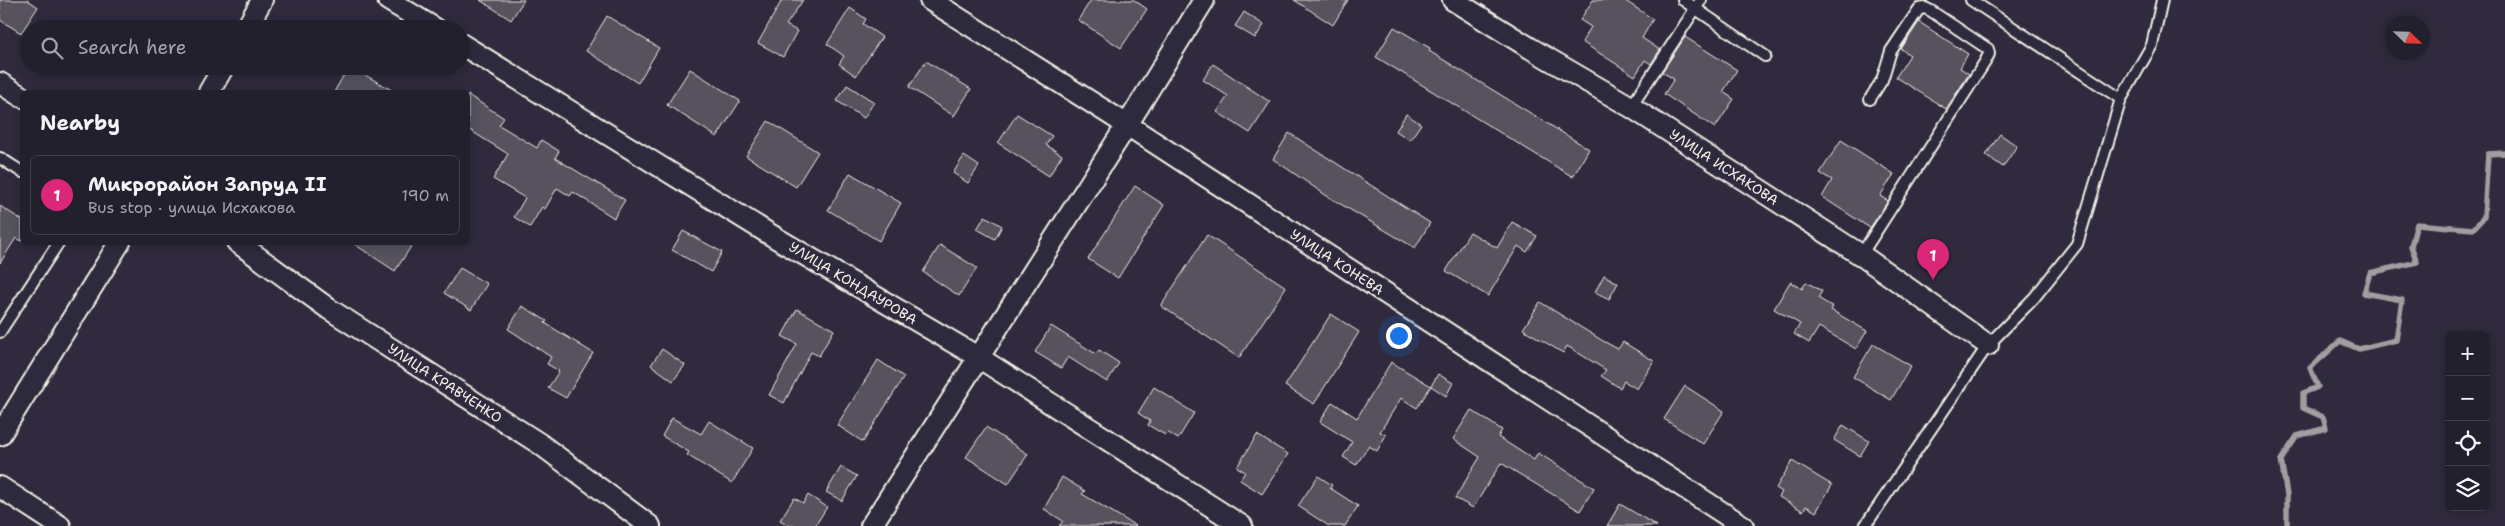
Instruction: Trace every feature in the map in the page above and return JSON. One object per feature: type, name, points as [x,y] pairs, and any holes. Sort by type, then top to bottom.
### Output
[{"type":"street","points":[[251,20],[262,0]]},
{"type":"street","points":[[388,0],[421,20]]},
{"type":"street","name":"УЛИЦА КОНЕВА","points":[[930,0],[1128,125],[1743,526]]},
{"type":"street","points":[[871,526],[1128,125],[1204,0]]},
{"type":"street","name":"УЛИЦА ИСХАКОВА","points":[[1454,0],[1530,48],[1631,106],[1861,255],[1988,345]]},
{"type":"street","name":"УЛИЦА КОНДАУРОВА","points":[[470,50],[776,238],[978,358],[1242,526]]},
{"type":"street","points":[[210,90],[219,75]]},
{"type":"street","points":[[0,83],[20,96]]},
{"type":"street","points":[[0,434],[118,245]]},
{"type":"street","name":"УЛИЦА КРАВЧЕНКО","points":[[241,245],[329,309],[540,444],[650,526]]},
{"type":"street","points":[[0,487],[60,526]]},
{"type":"lane","points":[[1684,0],[1698,4],[1765,56]]},
{"type":"lane","points":[[1971,0],[2121,99]]},
{"type":"lane","points":[[1866,526],[1988,345],[2034,298],[2077,244],[2121,99],[2152,46],[2162,0]]},
{"type":"lane","points":[[1631,106],[1698,4]]},
{"type":"lane","points":[[1861,255],[1985,62],[1989,54],[1988,49],[1931,11],[1925,8],[1919,9],[1891,51],[1882,80],[1870,99]]},
{"type":"lane","points":[[0,158],[20,171]]},
{"type":"lane","points":[[0,332],[57,245]]},
{"type":"building","points":[[0,0],[28,0],[38,7],[30,20],[20,20],[20,32],[0,20]]},
{"type":"building","points":[[480,0],[524,0],[511,20]]},
{"type":"building","points":[[782,0],[803,0],[786,25],[797,31],[783,57],[758,43]]},
{"type":"building","points":[[1091,0],[1134,0],[1147,9],[1121,48],[1078,20]]},
{"type":"building","points":[[1294,0],[1348,0],[1333,25]]},
{"type":"building","points":[[1593,0],[1624,0],[1653,19],[1642,38],[1660,50],[1651,64],[1645,60],[1635,76],[1582,42],[1591,27],[1580,20]]},
{"type":"building","points":[[850,8],[866,19],[863,24],[882,37],[856,76],[839,64],[844,56],[827,44]]},
{"type":"building","points":[[1244,12],[1264,25],[1255,38],[1235,26]]},
{"type":"building","points":[[607,16],[659,48],[638,83],[586,51]]},
{"type":"building","points":[[1919,22],[1968,54],[1960,68],[1969,74],[1946,109],[1896,77],[1910,55],[1901,49]]},
{"type":"building","points":[[1394,27],[1430,48],[1429,51],[1589,149],[1573,177],[1376,57]]},
{"type":"building","points":[[1685,37],[1737,70],[1723,92],[1734,99],[1715,128],[1664,94],[1674,79],[1662,72]]},
{"type":"building","points":[[926,61],[971,89],[954,116],[909,87]]},
{"type":"building","points":[[1213,64],[1270,102],[1250,133],[1217,112],[1228,96],[1203,80]]},
{"type":"building","points":[[690,69],[740,101],[717,137],[667,105]]},
{"type":"building","points":[[344,75],[365,75],[391,90],[335,90]]},
{"type":"building","points":[[847,85],[874,102],[864,118],[837,101]]},
{"type":"building","points":[[470,96],[504,118],[499,125],[537,148],[541,140],[559,151],[555,158],[625,200],[614,218],[573,192],[570,196],[557,188],[545,209],[542,207],[530,227],[514,217],[525,198],[493,179],[508,154],[470,130]]},
{"type":"building","points":[[1017,114],[1052,136],[1046,145],[1062,155],[1049,176],[998,143]]},
{"type":"building","points":[[1406,114],[1421,124],[1410,140],[1396,131]]},
{"type":"building","points":[[768,121],[818,152],[796,187],[746,156]]},
{"type":"building","points":[[1289,133],[1430,223],[1415,248],[1327,196],[1273,159]]},
{"type":"building","points":[[2000,134],[2017,146],[2003,167],[1986,155]]},
{"type":"building","points":[[1841,140],[1894,174],[1880,196],[1888,201],[1870,228],[1822,197],[1832,180],[1820,173]]},
{"type":"building","points":[[964,156],[979,166],[968,183],[953,173]]},
{"type":"building","points":[[850,173],[901,203],[879,241],[828,210]]},
{"type":"building","points":[[1135,186],[1164,205],[1118,278],[1088,259]]},
{"type":"building","points":[[0,206],[20,219],[20,240],[16,238],[0,263]]},
{"type":"building","points":[[985,216],[1002,226],[995,239],[977,229]]},
{"type":"building","points":[[1512,222],[1537,236],[1527,252],[1518,246],[1488,296],[1446,271],[1470,232],[1497,248]]},
{"type":"building","points":[[683,231],[722,252],[711,272],[672,250]]},
{"type":"building","points":[[1207,235],[1286,287],[1239,358],[1161,306]]},
{"type":"building","points":[[356,245],[412,245],[395,271]]},
{"type":"building","points":[[940,245],[977,268],[959,296],[923,272]]},
{"type":"building","points":[[460,268],[487,284],[471,310],[444,293]]},
{"type":"building","points":[[1604,275],[1618,283],[1609,299],[1595,292]]},
{"type":"building","points":[[1790,282],[1802,289],[1806,282],[1822,291],[1818,298],[1833,307],[1831,310],[1867,331],[1856,349],[1819,327],[1809,343],[1794,334],[1800,324],[1774,309]]},
{"type":"building","points":[[1540,302],[1618,349],[1623,342],[1654,361],[1637,389],[1624,381],[1620,388],[1601,376],[1606,370],[1567,346],[1563,353],[1523,329]]},
{"type":"building","points":[[522,306],[593,353],[566,398],[548,388],[559,371],[547,364],[551,357],[508,329]]},
{"type":"building","points":[[797,309],[834,330],[819,356],[811,352],[784,403],[769,395],[797,344],[782,336]]},
{"type":"building","points":[[1331,314],[1359,332],[1314,404],[1285,386]]},
{"type":"building","points":[[1051,326],[1096,354],[1099,350],[1119,363],[1107,382],[1068,357],[1061,368],[1035,352]]},
{"type":"building","points":[[1873,344],[1911,366],[1891,400],[1853,377]]},
{"type":"building","points":[[662,349],[685,365],[673,381],[651,365]]},
{"type":"building","points":[[878,360],[904,377],[863,442],[837,425]]},
{"type":"building","points":[[1391,362],[1431,386],[1417,408],[1401,398],[1380,432],[1386,435],[1377,451],[1369,446],[1356,465],[1343,457],[1352,442],[1320,422],[1332,402],[1357,418]]},
{"type":"building","points":[[1438,374],[1453,383],[1446,396],[1431,386]]},
{"type":"building","points":[[1685,386],[1724,411],[1703,444],[1664,419]]},
{"type":"building","points":[[1154,387],[1194,413],[1178,439],[1167,432],[1165,435],[1148,425],[1150,421],[1138,413]]},
{"type":"building","points":[[1471,410],[1502,430],[1498,437],[1534,460],[1538,453],[1594,488],[1580,511],[1501,463],[1473,508],[1455,498],[1480,457],[1453,439]]},
{"type":"building","points":[[672,418],[701,434],[709,421],[753,448],[732,483],[687,455],[689,452],[662,436]]},
{"type":"building","points":[[1843,425],[1869,441],[1860,456],[1834,440]]},
{"type":"building","points":[[986,427],[1028,454],[1008,484],[966,457]]},
{"type":"building","points":[[1257,435],[1288,454],[1262,494],[1240,480],[1245,472],[1237,467]]},
{"type":"building","points":[[1792,461],[1832,485],[1816,512],[1806,506],[1803,511],[1779,497],[1782,492],[1776,488]]},
{"type":"building","points":[[841,467],[857,476],[842,501],[826,492]]},
{"type":"building","points":[[1318,476],[1332,485],[1330,488],[1358,506],[1345,526],[1329,526],[1298,506]]},
{"type":"building","points":[[1062,477],[1085,491],[1082,494],[1136,526],[1059,526],[1063,521],[1044,509]]},
{"type":"building","points":[[808,495],[827,507],[815,526],[790,526],[780,520],[794,498],[803,503]]},
{"type":"building","points":[[1620,504],[1657,526],[1607,526]]},
{"type":"waterway","points":[[2287,526],[2287,495],[2281,460],[2297,436],[2326,428],[2323,417],[2303,408],[2303,393],[2318,387],[2310,368],[2340,341],[2359,349],[2396,340],[2402,300],[2364,293],[2370,273],[2417,262],[2411,246],[2417,224],[2473,229],[2484,217],[2488,154],[2505,153]]},
{"type":"place","name":"Микрорайон Запруд II","points":[[1933,280]]}]
